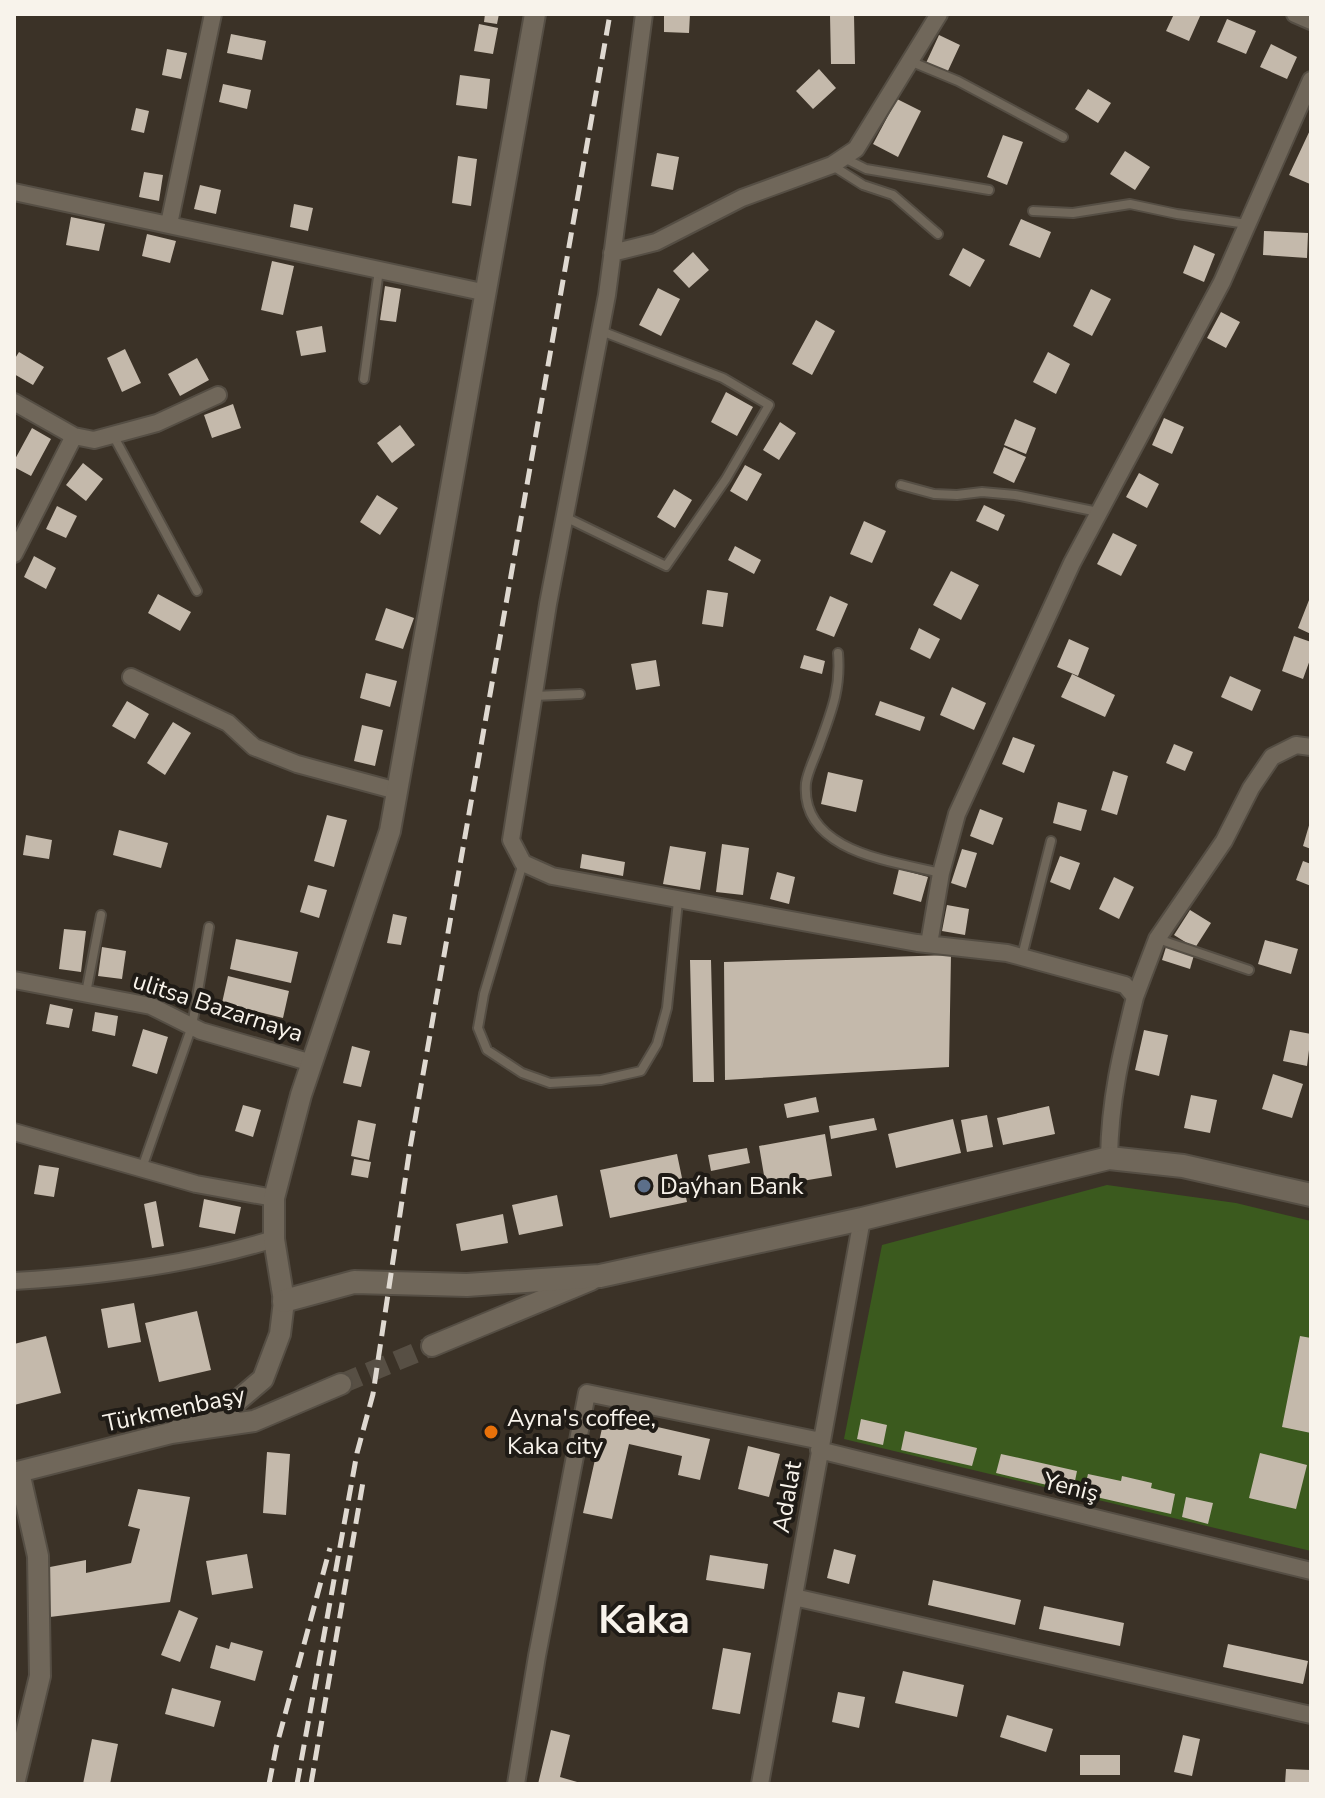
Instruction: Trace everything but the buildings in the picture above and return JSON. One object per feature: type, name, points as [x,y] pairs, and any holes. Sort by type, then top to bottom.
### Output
[{"type":"main road","points":[[284,1301],[354,1282],[467,1285],[600,1276],[862,1219],[1109,1158],[1183,1166],[1311,1195]]},
{"type":"street","points":[[169,224],[213,14]]},
{"type":"street","points":[[171,1433],[229,1408],[263,1379],[280,1334],[284,1301],[274,1239],[274,1198],[312,1063],[390,831],[535,14]]},
{"type":"street","points":[[644,14],[600,330],[533,696],[511,840],[523,863],[552,876],[929,944],[1022,956],[1125,985],[1135,997]]},
{"type":"street","points":[[612,253],[656,242],[742,198],[838,161],[856,149],[939,14]]},
{"type":"street","points":[[1295,14],[1311,21]]},
{"type":"street","points":[[929,944],[941,873],[957,814],[1072,563],[1222,282],[1311,80]]},
{"type":"street","points":[[14,192],[487,293]]},
{"type":"street","points":[[14,402],[74,436],[94,440],[157,423],[218,395]]},
{"type":"street","points":[[14,554],[74,436]]},
{"type":"street","points":[[131,677],[228,723],[254,747],[297,764],[397,791]]},
{"type":"street","points":[[1109,1158],[1109,1115],[1115,1077],[1135,997],[1157,939],[1224,841],[1251,788],[1272,757],[1296,745],[1311,747]]},
{"type":"street","name":"ulitsa Bazarnaya","points":[[14,980],[151,1006],[192,1026],[312,1063]]},
{"type":"street","points":[[14,1132],[196,1184],[274,1198]]},
{"type":"street","name":"Adalat","points":[[760,1784],[862,1219]]},
{"type":"street","points":[[14,1281],[62,1278],[217,1256],[274,1239]]},
{"type":"street","points":[[432,1346],[600,1276]]},
{"type":"street","name":"Türkmenbaşy","points":[[17,1472],[171,1433],[254,1421],[341,1384]]},
{"type":"street","name":"Yeniş","points":[[516,1784],[587,1393],[820,1445],[1311,1571]]},
{"type":"street","points":[[15,1779],[40,1676],[38,1556],[17,1472]]},
{"type":"street","points":[[794,1597],[1311,1715]]},
{"type":"lane","points":[[912,62],[958,81],[1063,137]]},
{"type":"lane","points":[[838,161],[866,169],[989,190]]},
{"type":"lane","points":[[838,161],[863,185],[893,195],[938,234]]},
{"type":"lane","points":[[1033,211],[1073,213],[1130,204],[1247,224]]},
{"type":"lane","points":[[364,379],[379,269]]},
{"type":"lane","points":[[565,517],[666,566],[726,479],[769,405],[723,378],[600,330]]},
{"type":"lane","points":[[113,435],[197,591]]},
{"type":"lane","points":[[901,485],[934,494],[982,492],[1015,495],[1099,512]]},
{"type":"lane","points":[[838,653],[840,677],[833,710],[806,781],[806,804],[821,830],[847,848],[941,873]]},
{"type":"lane","points":[[533,696],[580,694]]},
{"type":"lane","points":[[1022,956],[1051,841]]},
{"type":"lane","points":[[523,863],[488,980],[478,1028],[487,1050],[522,1073],[550,1083],[601,1080],[641,1071],[657,1044],[667,1008],[678,901]]},
{"type":"lane","points":[[86,993],[101,915]]},
{"type":"lane","points":[[142,1168],[192,1026],[209,927]]},
{"type":"lane","points":[[1157,939],[1249,970]]},
{"type":"green space","points":[[1107,1185],[1236,1203],[1311,1221],[1311,1551],[844,1439],[882,1245]]},
{"type":"tunnel","points":[[341,1384],[432,1346]]},
{"type":"railway","points":[[297,1784],[357,1453],[373,1394],[409,1154],[610,14]]},
{"type":"railway","points":[[311,1784],[363,1482]]},
{"type":"railway","points":[[269,1784],[330,1548]]},
{"type":"place","name":"Daýhan Bank","points":[[644,1186]]},
{"type":"place","name":"Ayna's coffee, Kaka city","points":[[491,1432]]},
{"type":"district","name":"Kaka","points":[[644,1619]]}]
